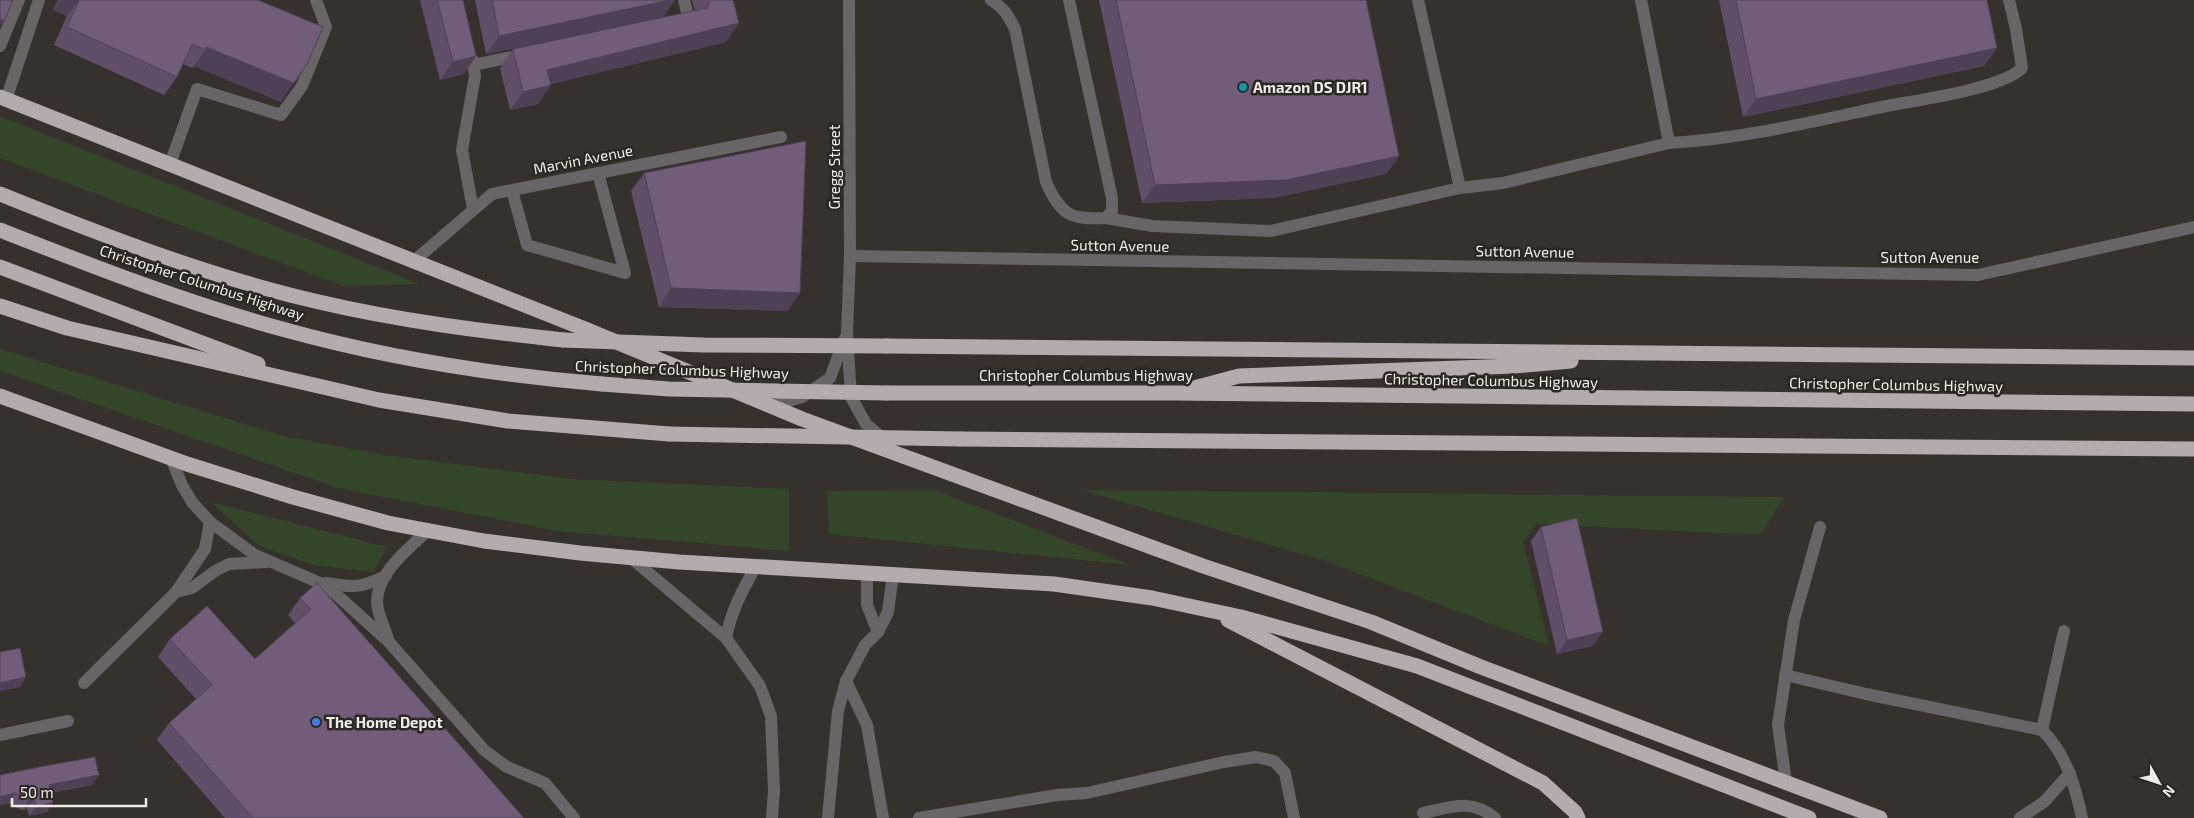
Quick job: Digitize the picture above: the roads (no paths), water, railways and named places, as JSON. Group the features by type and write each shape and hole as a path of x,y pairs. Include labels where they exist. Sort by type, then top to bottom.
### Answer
{"highway":[{"path":"3,98 585,329 772,406 1202,566 1371,622 1490,670 1880,818"},
{"name":"Christopher Columbus Highway","path":"0,194 193,266 318,302 446,327 563,340 704,345 2194,358"},
{"name":"Christopher Columbus Highway","path":"0,230 158,289 281,329 345,345 472,370 602,384 669,388 888,393 1173,393 2194,404"},
{"path":"0,267 320,387"},
{"path":"0,306 67,328 320,387 434,410 508,421 669,434 960,439 2194,449"},
{"path":"1173,393 1239,376 1514,366 1636,354"},
{"path":"0,396 171,458 293,497 388,523 484,541 631,558 1054,584 1152,598 1242,617 1417,666 1810,818"},
{"path":"1209,610 1543,783 1575,812 1578,818"}],"street":[{"path":"0,46 19,0"},
{"path":"3,98 39,0"},
{"path":"170,164 197,89 281,115 302,86 326,27 316,0"},
{"path":"670,24 689,20 684,0"},
{"name":"Gregg Street","path":"849,0 850,256 847,333 851,397 866,424 904,456"},
{"path":"990,0 1002,7 1007,13 1014,29 1046,182 1053,198 1062,209 1073,217 1106,218 1152,226 1271,231 1460,188 1503,182 1669,143 1714,140 1755,134 1957,92 2007,79 2022,68 2009,0"},
{"path":"1069,0 1112,198 1112,211 1106,218"},
{"path":"1418,0 1460,188"},
{"path":"1641,0 1669,143"},
{"path":"470,47 475,76 462,150 473,209"},
{"path":"473,65 539,52"},
{"name":"Marvin Avenue","path":"414,261 492,194 781,137"},
{"path":"512,190 527,245 625,273 598,173"},
{"name":"Sutton Avenue","path":"850,256 1978,275 2194,227"},
{"name":"Gregg Street","path":"772,406 802,396 830,378 847,333"},
{"path":"171,458 182,485 192,502 210,522 256,555 327,586 389,642 484,750 507,767 545,783 574,818"},
{"path":"84,683 176,592 205,549 210,522"},
{"path":"1786,782 1778,724 1794,620 1820,528"},
{"path":"389,642 376,603 380,588 392,566 428,530"},
{"path":"631,558 726,638 760,686 771,716 774,791 772,818"},
{"path":"176,592 192,588 215,571 229,564 272,562"},
{"path":"726,638 729,622 738,596 756,566"},
{"path":"867,572 867,605 878,632"},
{"path":"828,818 838,711 846,681 865,645 878,632 888,612 894,574"},
{"path":"318,582 351,588 365,586 386,576"},
{"path":"2042,730 2064,631"},
{"path":"1785,675 1866,694 2042,730 2055,743 2070,773 2082,818"},
{"path":"846,681 867,725 883,818"},
{"path":"0,735 68,721"},
{"path":"919,818 1057,795 1087,793 1224,762 1256,757 1274,761 1285,773 1294,818"},
{"path":"2020,818 2044,802 2070,773"},
{"path":"1423,813 1465,804 1487,811 1495,818"}],"place":[{"name":"Amazon DS DJR1","path":"1243,87"},
{"name":"The Home Depot","path":"316,722"}]}
